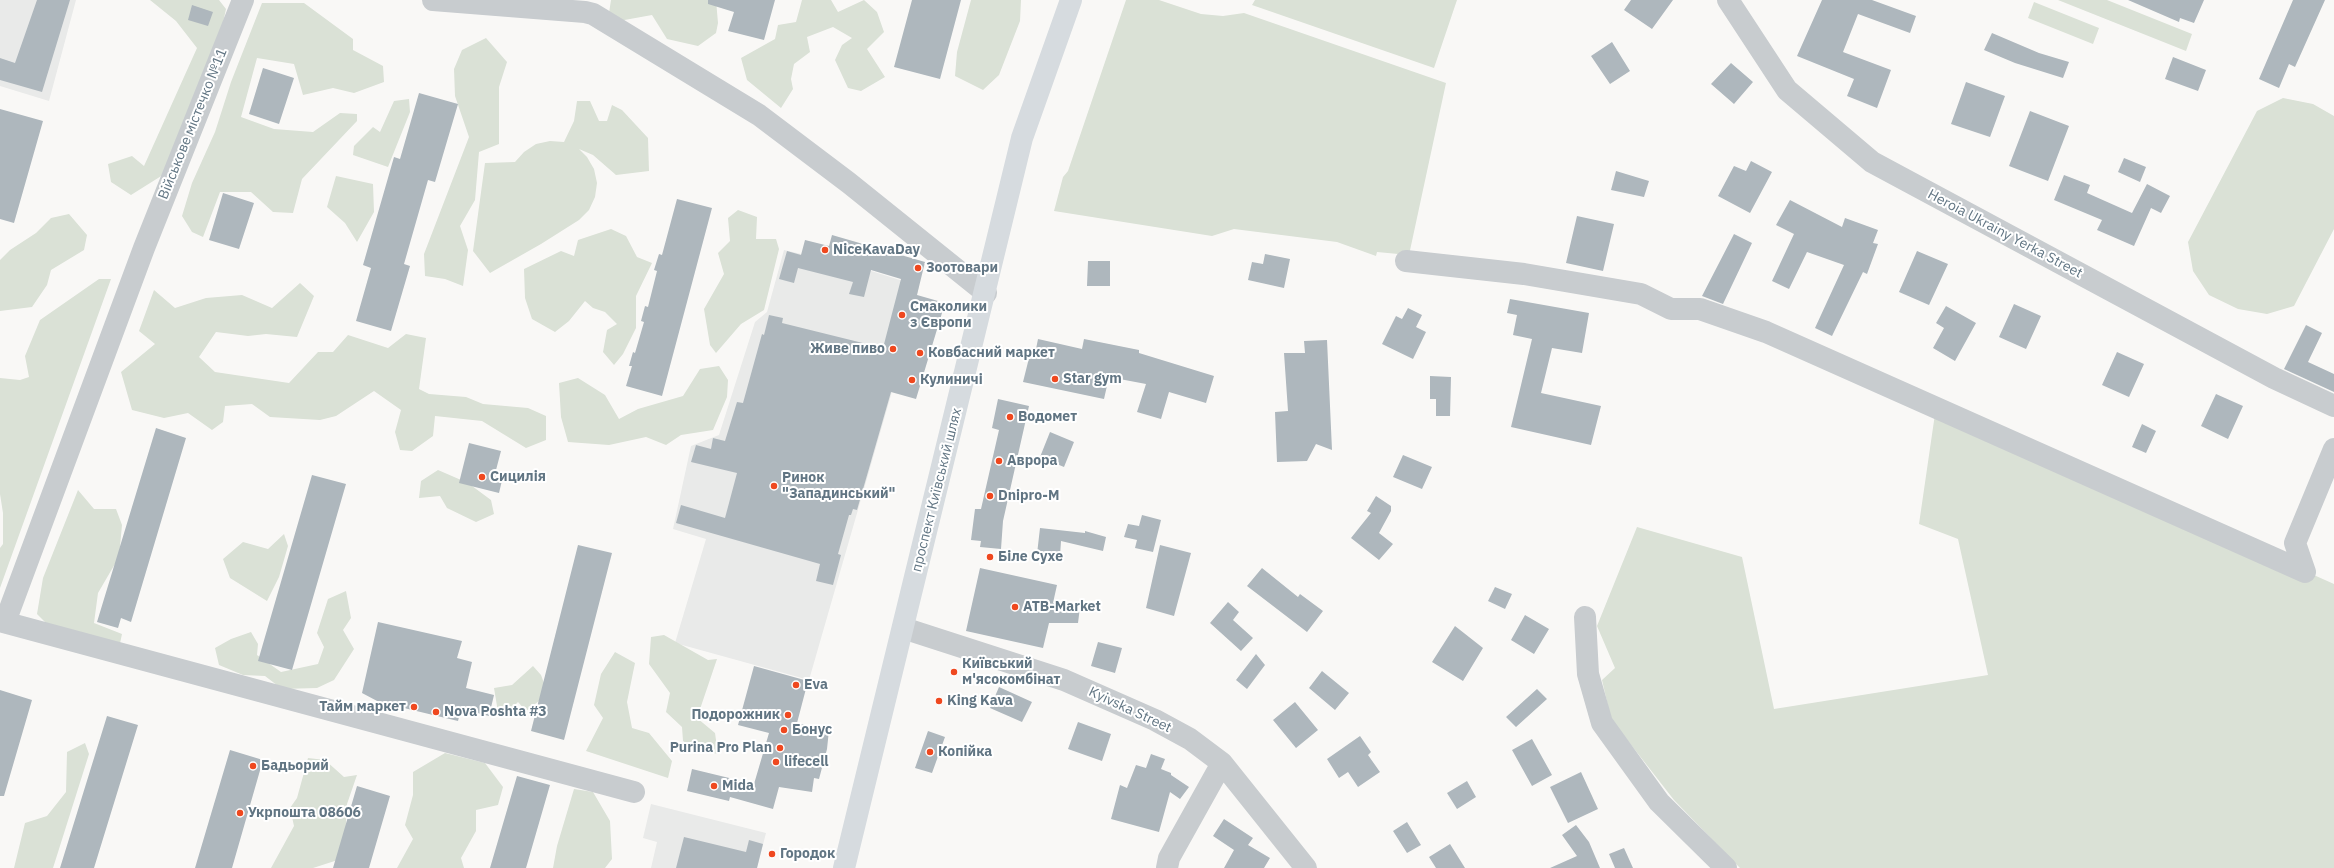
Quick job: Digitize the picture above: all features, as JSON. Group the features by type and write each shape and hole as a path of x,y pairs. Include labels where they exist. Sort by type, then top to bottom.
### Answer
{"main road":[{"name":"проспект Київський шлях","path":"844,868 986,293 1022,138 1071,0"}],"street":[{"name":"Військове містечко №11","path":"3,622 144,248 243,0"},
{"path":"433,0 585,12 593,14 760,115 849,183 986,293"},
{"name":"Heroia Ukrainy Yerka Street","path":"1728,0 1787,90 1872,162 2274,378 2334,406"},
{"path":"1406,261 1524,274 1642,294 1671,309 1700,309 1715,314 1774,335 2305,572 2295,544 2334,449"},
{"path":"1585,617 1588,674 1602,723 1659,802 1726,868"},
{"path":"3,622 634,792"},
{"name":"Kyivska Street","path":"903,628 1064,680 1155,720 1190,739 1222,763 1306,868"},
{"path":"1167,868 1169,858 1222,763"}],"shaded area":[{"path":"0,0 76,0 49,101 0,86"},
{"path":"150,0 219,0 226,9 217,50 166,173 131,195 111,182 108,164 132,156 144,166 197,48 176,21"},
{"path":"611,0 716,0 718,23 716,33 698,46 667,39 652,15 619,21 609,13"},
{"path":"802,0 831,0 838,12 864,0 877,12 884,32 867,49 885,77 861,91 848,88 835,60 842,45 852,38 833,27 807,37 810,52 794,64 791,79 793,89 781,108 747,80 741,58 775,39 778,25 796,22"},
{"path":"971,0 1021,0 1020,21 999,75 983,90 955,76 957,52"},
{"path":"1126,0 1159,0 1201,14 1223,16 1244,13 1446,83 1409,255 1377,252 1376,256 1337,242 1234,229 1212,236 1054,211 1063,177 1068,171"},
{"path":"1255,0 1457,0 1434,68 1252,5"},
{"path":"2058,0 2107,0 2192,34 2186,51"},
{"path":"2034,2 2099,28 2093,44 2028,18"},
{"path":"262,3 304,3 353,39 353,50 383,66 384,82 354,93 333,88 303,95 294,64 257,58 241,117 274,129 313,132 340,113 357,114 357,121 302,179 293,213 273,212 251,192 220,192 203,237 192,232 182,216 192,183 215,132 231,82"},
{"path":"486,38 507,62 499,87 499,144 479,152 475,200 460,226 468,250 463,286 445,279 425,276 424,254 469,137 455,96 454,69 462,50"},
{"path":"2283,98 2313,104 2334,116 2334,229 2294,306 2267,314 2238,309 2209,295 2193,271 2188,242 2257,111"},
{"path":"409,99 410,112 388,167 353,155 354,146 373,127 380,132 394,101"},
{"path":"577,101 590,101 599,121 607,121 612,105 622,110 648,138 649,171 616,175 593,155 579,149 587,157 594,169 597,183 595,197 589,210 579,220 490,273 473,251 485,163 515,162 524,152 536,144 550,141 564,142 574,121"},
{"path":"336,176 373,184 374,212 357,242 345,223 327,207"},
{"path":"738,210 757,217 756,239 776,239 779,249 764,310 741,324 716,353 710,345 704,309 724,274 718,253 730,241 728,218"},
{"path":"69,214 87,235 84,250 51,270 47,285 32,307 0,311 0,260 10,250 36,233 51,218"},
{"path":"611,229 626,236 637,257 652,263 636,296 636,328 623,354 614,365 603,352 607,330 617,324 605,312 593,308 585,301 569,321 555,332 532,319 525,298 524,269 561,251 574,256 578,240"},
{"name":"Ринок \"Западинський\"","path":"784,250 865,269 919,286 891,395 809,680 675,643 706,539 673,529 691,446 719,435 755,322 767,312"},
{"path":"99,279 111,279 0,588 0,548 3,544 3,513 0,494 0,378 20,380 29,377 25,356 40,320"},
{"path":"300,283 314,296 297,337 266,334 248,336 216,332 199,357 215,372 289,383 318,352 333,352 348,335 388,348 406,334 426,338 419,389 429,394 466,397 483,404 528,408 546,416 546,440 526,448 482,421 435,416 433,436 412,451 400,450 395,432 401,410 374,391 336,416 320,420 270,417 252,404 225,406 223,422 212,430 188,413 164,418 132,410 121,372 155,344 139,331 154,290 175,308 206,298 242,295 272,308"},
{"path":"719,366 728,380 727,397 713,430 681,435 666,445 646,437 609,445 568,442 561,417 559,383 578,378 605,395 619,419 638,409 683,396 700,369"},
{"path":"1936,407 2334,584 2334,868 1740,868 1674,800 1611,719 1602,680 1615,668 1597,626 1637,527 1742,557 1774,709 1988,675 1958,539 1919,524"},
{"path":"438,470 468,483 491,500 494,514 476,522 447,508 440,496 419,498 421,481"},
{"path":"78,490 94,509 116,509 122,525 119,557 98,593 94,623 122,634 119,648 48,625 37,614 43,578"},
{"path":"284,534 288,546 279,577 267,601 230,578 223,559 243,542 268,549"},
{"path":"346,591 351,618 343,630 354,649 334,680 317,688 282,689 265,676 243,675 219,665 215,648 231,639 251,632 258,644 257,655 281,672 318,664 324,647 317,633 328,599"},
{"path":"664,635 708,660 717,659 697,718 715,733 718,754 695,749 683,741 682,727 666,712 670,693 649,664 651,637"},
{"path":"615,652 635,663 627,702 632,728 649,733 672,761 668,778 586,751 603,718 594,705 601,674"},
{"path":"533,666 541,675 548,694 526,711 518,702 506,714 498,712 494,688 512,685"},
{"path":"85,743 89,754 53,868 14,868 25,823 47,816 66,792 67,752"},
{"path":"445,753 485,763 503,787 498,805 476,810 476,831 461,858 464,868 397,868 413,839 405,825 413,795 413,772"},
{"path":"308,758 325,760 344,777 357,775 347,804 344,858 313,868 271,868 294,826 290,808 297,798"},
{"path":"574,789 593,792 610,821 612,859 605,868 553,868 557,846"},
{"path":"651,804 766,833 757,868 651,868 657,842 643,838"}],"building":[{"path":"37,0 70,0 42,92 0,80 0,58 15,63"},
{"path":"708,0 775,0 764,40 728,31 734,12 708,4"},
{"path":"912,0 961,0 940,79 894,67"},
{"path":"1631,0 1673,0 1652,29 1624,10"},
{"path":"1822,0 1872,0 1916,16 1910,33 1858,14 1843,52 1891,70 1877,108 1847,96 1854,79 1797,56"},
{"path":"2128,0 2204,0 2194,23 2180,18 2179,22"},
{"path":"2293,0 2325,0 2295,67 2289,64 2279,88 2259,79"},
{"path":"192,5 213,12 208,26 188,20"},
{"path":"1992,33 2039,53 2069,62 2063,78 2015,63 1984,50"},
{"path":"1612,42 1630,71 1610,84 1591,56"},
{"path":"2173,57 2206,70 2198,91 2165,79"},
{"path":"1731,63 1753,82 1734,104 1711,84"},
{"path":"263,68 294,78 279,124 249,114"},
{"path":"1966,82 2005,96 1990,137 1951,124"},
{"path":"419,93 458,104 435,182 428,180 404,264 410,266 391,331 356,321 371,268 363,265 394,157 400,159"},
{"path":"0,109 43,121 14,223 0,219"},
{"path":"2030,111 2069,126 2048,181 2009,166"},
{"path":"2124,158 2146,167 2140,182 2118,172"},
{"path":"1751,161 1772,172 1750,213 1718,196 1734,166 1746,171"},
{"path":"1616,171 1649,181 1644,197 1611,190"},
{"path":"2064,175 2090,185 2087,193 2132,213 2147,184 2170,196 2161,213 2151,208 2134,246 2097,230 2102,220 2054,200"},
{"path":"223,193 254,203 239,249 209,240"},
{"path":"677,199 712,208 662,396 626,386 632,366 629,366 633,352 635,353 644,322 641,321 645,306 648,307 657,271 654,270 659,254 662,255"},
{"path":"1790,200 1842,227 1845,218 1878,230 1873,243 1878,244 1867,274 1863,272 1832,336 1815,328 1844,265 1807,252 1789,289 1772,281 1794,234 1776,225"},
{"path":"1577,216 1614,224 1603,271 1566,263"},
{"path":"1734,234 1752,243 1723,304 1702,296"},
{"path":"832,235 925,262 917,295 945,303 916,399 891,392 857,510 853,509 851,515 849,515 838,554 841,555 833,585 816,581 820,564 676,523 681,505 725,518 737,473 691,462 696,445 711,449 713,438 725,441 737,402 743,403 762,334 764,335 769,315 783,318 782,323 883,348 901,279 871,270 864,297 849,294 853,282 798,268 794,283 779,279 787,251 801,255 805,240 829,246"},
{"path":"1917,251 1948,264 1929,305 1899,292"},
{"path":"1265,254 1290,259 1284,288 1248,280 1252,262 1263,264"},
{"path":"1088,261 1110,261 1110,286 1087,286"},
{"path":"1510,299 1589,313 1582,353 1552,348 1541,393 1601,406 1591,445 1511,427 1532,339 1513,335 1517,315 1507,313"},
{"path":"2014,304 2041,316 2026,349 1999,337"},
{"path":"1946,306 1976,323 1955,361 1933,348 1944,328 1936,323"},
{"path":"1408,308 1422,315 1416,327 1426,332 1413,359 1382,344 1396,316 1402,319"},
{"path":"2306,325 2322,333 2308,362 2334,374 2334,392 2284,369"},
{"path":"1038,339 1082,349 1084,339 1139,350 1139,353 1214,376 1206,403 1169,392 1161,419 1137,412 1146,384 1109,377 1104,399 1023,382 1029,358 1034,359"},
{"path":"1327,340 1332,450 1316,444 1307,461 1277,462 1275,412 1288,411 1284,353 1305,353 1304,341"},
{"path":"2117,352 2144,364 2129,397 2102,385"},
{"path":"1430,376 1451,377 1450,416 1436,416 1436,399 1430,399"},
{"path":"2216,394 2243,406 2228,439 2201,426"},
{"path":"998,399 1029,406 1003,521 1001,549 980,547 981,541 971,540 975,509 981,509 999,430 992,428"},
{"path":"2142,424 2156,431 2146,453 2132,447"},
{"path":"156,428 186,438 131,622 121,618 118,628 97,622"},
{"path":"1050,432 1074,442 1064,467 1040,457"},
{"path":"469,443 501,451 496,470 504,472 499,493 459,483"},
{"path":"1403,455 1432,467 1422,489 1393,477"},
{"path":"312,475 346,484 292,670 258,661"},
{"path":"1376,496 1391,506 1391,511 1379,533 1393,544 1379,560 1351,538 1371,513 1367,511"},
{"path":"1142,515 1161,520 1153,552 1135,548 1137,540 1124,537 1128,524 1139,526"},
{"path":"1040,528 1085,533 1085,531 1106,537 1103,551 1061,541 1060,556 1037,554"},
{"path":"578,545 612,553 564,740 531,731"},
{"path":"1160,545 1191,553 1174,616 1146,608"},
{"name":"ATB-Market","path":"980,568 1057,585 1053,603 1080,607 1078,623 1049,623 1043,648 966,631"},
{"path":"1262,568 1298,597 1300,594 1323,611 1307,632 1247,586"},
{"path":"1495,587 1512,594 1505,609 1488,601"},
{"path":"1228,602 1239,612 1233,620 1253,638 1241,651 1210,623"},
{"path":"1525,615 1549,629 1534,654 1511,640"},
{"path":"378,622 462,641 457,658 472,662 466,688 494,695 489,716 461,709 458,721 379,702 362,693"},
{"path":"1455,626 1483,648 1463,681 1432,662"},
{"path":"1098,642 1122,648 1115,673 1091,666"},
{"path":"1256,654 1265,665 1247,689 1236,680"},
{"path":"754,666 808,681 797,723 829,730 827,749 819,779 814,778 812,792 779,787 773,809 730,797 729,801 687,791 692,769 754,784 769,733 738,725"},
{"path":"1322,671 1349,693 1335,710 1309,688"},
{"path":"999,687 1032,702 1022,722 990,708"},
{"path":"1537,689 1547,699 1516,727 1506,717"},
{"path":"0,690 32,700 4,796 0,796"},
{"path":"1295,702 1318,730 1296,748 1273,720"},
{"path":"107,716 138,725 94,868 60,868"},
{"path":"1078,722 1111,734 1102,761 1068,749"},
{"name":"Копійка","path":"928,731 945,737 932,773 915,768"},
{"path":"1360,736 1371,752 1368,755 1380,772 1358,787 1348,772 1339,778 1327,759"},
{"path":"1532,739 1552,775 1532,786 1512,750"},
{"path":"230,750 263,760 232,868 195,868"},
{"path":"1151,754 1165,759 1161,769 1171,773 1171,775 1189,787 1180,799 1170,792 1159,832 1111,819 1120,785 1127,788 1136,765 1146,768"},
{"path":"1581,772 1598,809 1568,823 1550,787"},
{"path":"517,776 550,785 526,868 490,868"},
{"path":"1467,781 1476,797 1457,809 1447,793"},
{"path":"357,786 390,796 369,868 333,868"},
{"path":"1224,819 1253,838 1248,845 1270,858 1264,868 1224,868 1234,850 1213,836"},
{"path":"1407,822 1421,845 1407,853 1393,831"},
{"path":"1576,825 1589,842 1600,868 1550,868 1577,856 1562,835"},
{"path":"684,837 746,852 749,840 763,844 757,868 676,868"},
{"path":"1450,844 1465,868 1436,868 1429,857"},
{"path":"1624,848 1633,868 1615,868 1609,854"}],"place":[{"name":"NiceKavaDay","path":"825,250"},
{"name":"Зоотовари","path":"918,268"},
{"name":"Смаколики з Європи","path":"902,315"},
{"name":"Живе пиво","path":"893,349"},
{"name":"Ковбасний маркет","path":"920,353"},
{"name":"Star gym","path":"1055,379"},
{"name":"Кулиничі","path":"912,380"},
{"name":"Водомет","path":"1010,417"},
{"name":"Аврора","path":"999,461"},
{"name":"Сицилія","path":"482,477"},
{"name":"Ринок \"Западинський\"","path":"774,486"},
{"name":"Dnipro-M","path":"990,496"},
{"name":"Біле Сухе","path":"990,557"},
{"name":"ATB-Market","path":"1015,607"},
{"name":"Київський м'ясокомбінат","path":"954,672"},
{"name":"Eva","path":"796,685"},
{"name":"King Kava","path":"939,701"},
{"name":"Тайм маркет","path":"414,707"},
{"name":"Nova Poshta #3","path":"436,712"},
{"name":"Подорожник","path":"788,715"},
{"name":"Бонус","path":"784,730"},
{"name":"Purina Pro Plan","path":"780,748"},
{"name":"Копійка","path":"930,752"},
{"name":"lifecell","path":"776,762"},
{"name":"Бадьорий","path":"253,766"},
{"name":"Mida","path":"714,786"},
{"name":"Укрпошта 08606","path":"240,813"},
{"name":"Городок","path":"772,854"}]}
